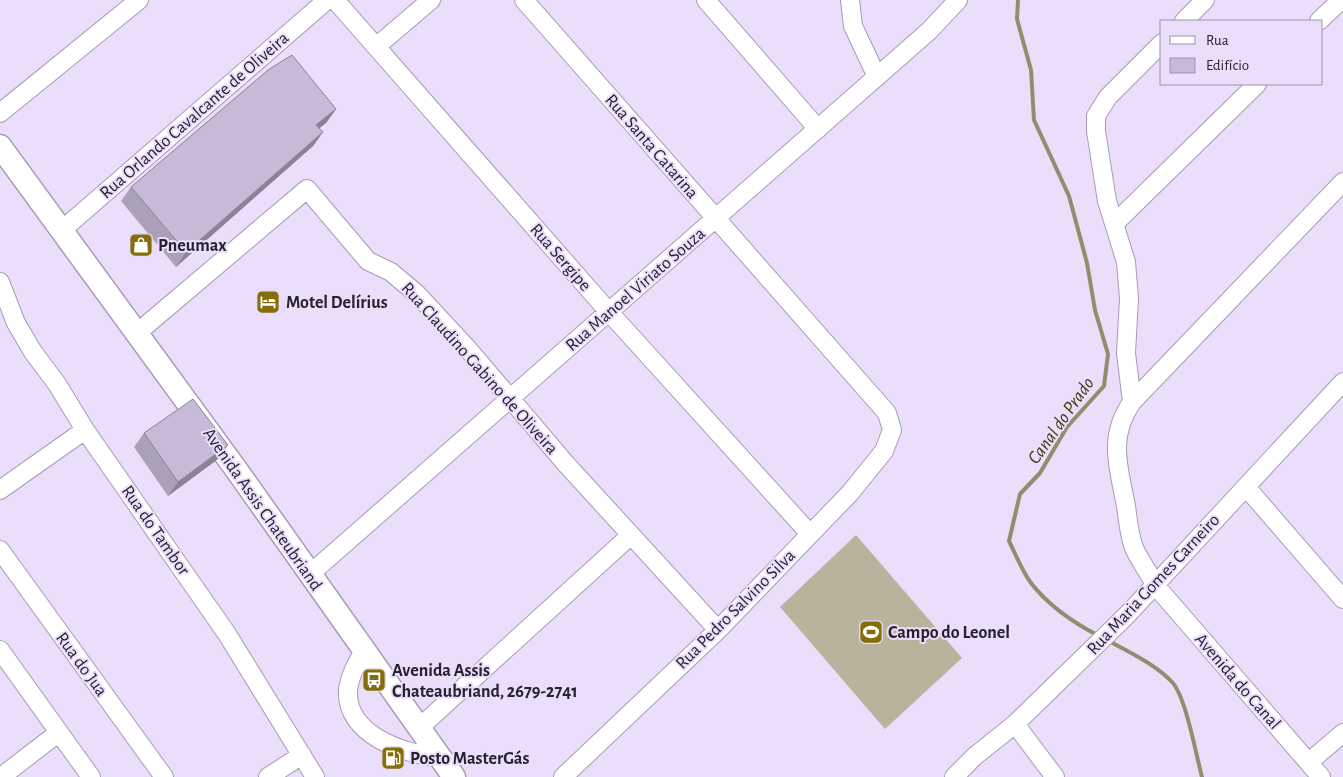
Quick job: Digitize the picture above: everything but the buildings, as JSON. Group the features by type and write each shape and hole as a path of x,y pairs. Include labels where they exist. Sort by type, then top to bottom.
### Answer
{"main road":[{"name":"Avenida Assis Chateubriand","path":"0,146 310,574 454,777"}],"street":[{"path":"0,113 139,0"},
{"name":"Rua Orlando Cavalcante de Oliveira","path":"61,231 328,0"},
{"name":"Rua Sergipe","path":"335,0 609,312 810,534"},
{"path":"377,46 431,0"},
{"name":"Rua Santa Catarina","path":"524,0 887,413 892,430"},
{"path":"706,0 818,129"},
{"path":"850,0 853,26 877,77"},
{"name":"Rua Manoel Viriato Souza","path":"310,574 929,31 958,0"},
{"path":"1185,20 1205,0"},
{"path":"1321,20 1340,0"},
{"path":"1132,402 1126,353 1128,276 1126,262 1107,201 1096,131 1096,116 1108,97 1160,45"},
{"path":"1115,223 1256,85"},
{"name":"Avenida do Canal","path":"1321,777 1155,586 1135,549 1128,530 1115,457 1118,430 1124,414 1132,402 1343,182"},
{"name":"Rua Claudino Gabino de Oliveira","path":"136,333 307,189 368,261 391,272 417,294 718,630"},
{"name":"Rua do Tambor","path":"0,282 16,323 33,352 57,384 85,430 227,634 314,777"},
{"name":"Rua Maria Gomes Carneiro","path":"954,777 975,756 1015,724 1114,628 1246,486 1340,390"},
{"path":"0,490 85,430"},
{"name":"Rua Pedro Salvino Silva","path":"563,777 718,630 850,493 884,452 892,430"},
{"path":"1246,486 1343,599"},
{"path":"419,728 631,535"},
{"name":"Rua do Jua","path":"0,550 164,777"},
{"path":"0,650 91,777"},
{"path":"364,651 354,669 348,690 350,705 355,715 366,729 392,748 409,754 440,757"},
{"path":"1015,724 1055,777"},
{"path":"1,777 58,733"},
{"path":"1309,762 1343,733"},
{"path":"268,777 302,755"}],"shaded area":[{"name":"Campo do Leonel","path":"856,535 962,658 885,729 780,607"}],"waterway":[{"name":"Canal do Prado","path":"1018,0 1017,19 1031,70 1034,120 1069,196 1087,263 1095,310 1108,354 1104,386 1067,427 1040,473 1020,494 1009,541 1031,583 1045,599 1062,613 1099,636"},
{"name":"Canal do Prado","path":"1107,640 1150,664 1172,682 1177,689 1190,727 1202,777"}],"place":[{"name":"Pneumax","path":"141,245"},
{"name":"Motel Delírius","path":"268,302"},
{"name":"Campo do Leonel","path":"871,632"},
{"name":"Avenida Assis Chateaubriand, 2679-2741","path":"374,680"},
{"name":"Posto MasterGás","path":"393,758"}]}
